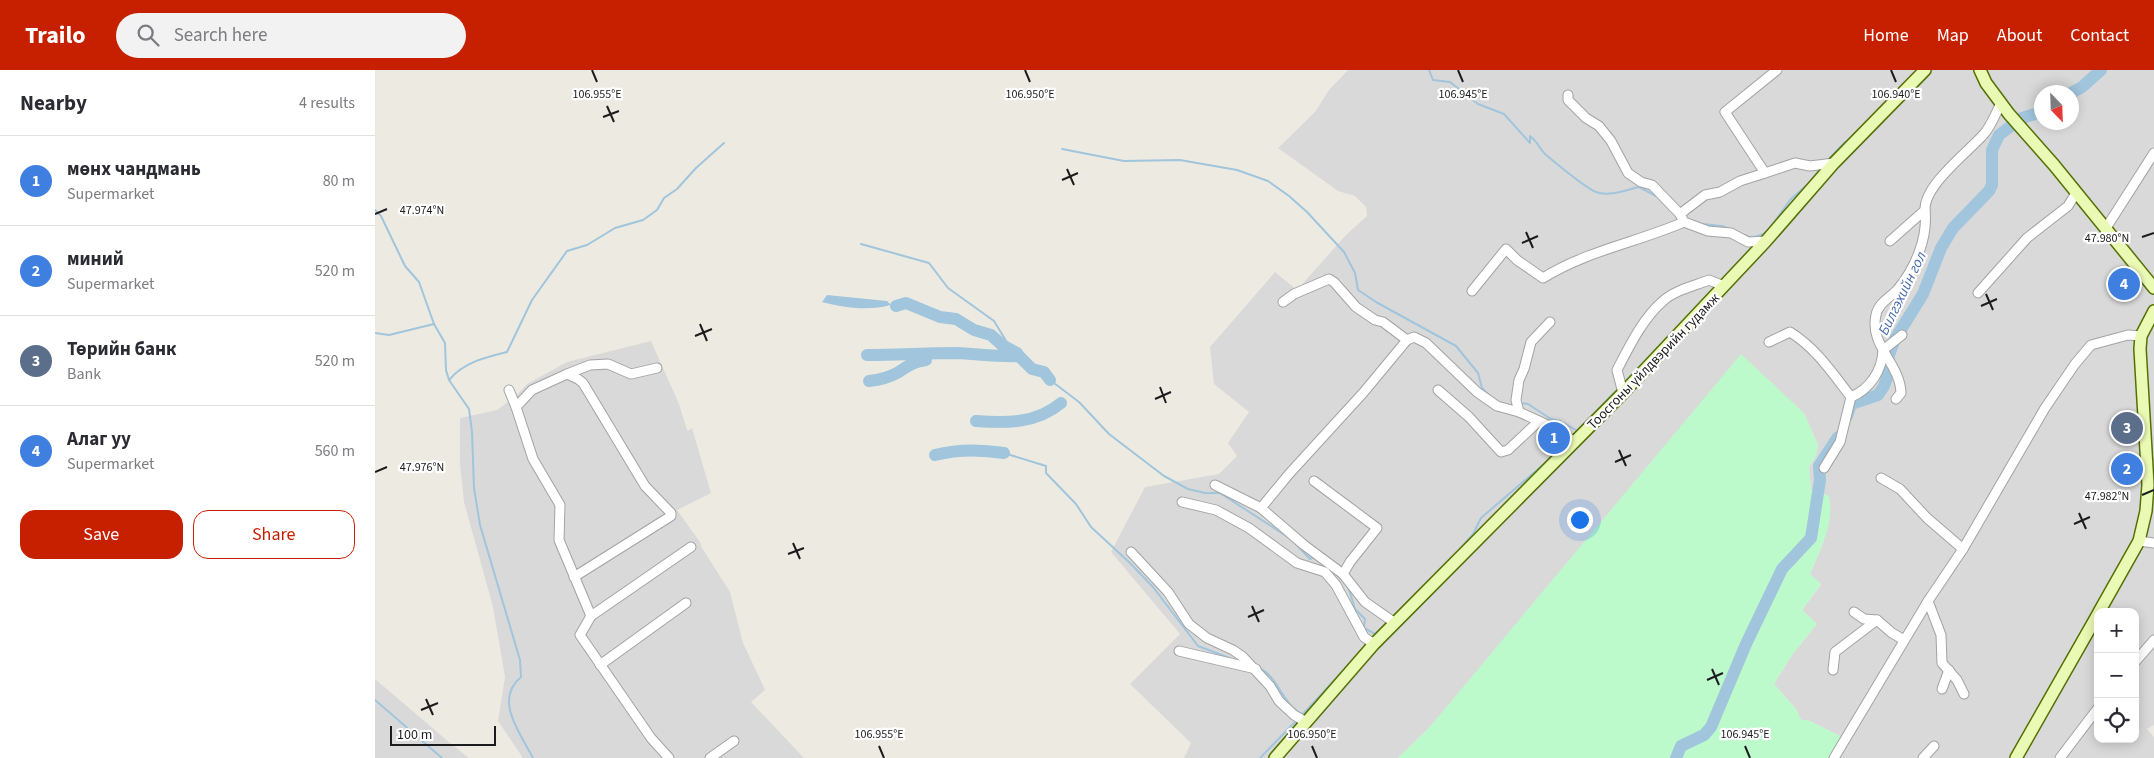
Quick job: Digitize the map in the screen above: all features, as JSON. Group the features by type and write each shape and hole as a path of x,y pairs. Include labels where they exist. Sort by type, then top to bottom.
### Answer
{"main road":[{"name":"Тоосгоны үйлдвэрийн гудамж","path":"1275,758 1374,644 1623,393 1766,241 1834,163 1925,70"},
{"path":"1980,70 2001,104 2077,193 2154,288"},
{"path":"2102,608 2139,542 2146,511 2148,485 2140,349 2141,336 2154,311"},
{"path":"2016,758 2094,622"}],"street":[{"path":"1765,173 1725,112 1777,70"},
{"path":"1568,95 1568,100 1585,118 1599,126 1611,142 1628,173 1641,182 1651,185 1682,218 1709,230 1731,233 1749,242 1766,241"},
{"path":"1896,399 1901,393 1901,382 1892,364 1878,344 1874,329 1876,312 1898,288 1921,249 1925,230 1925,203 1932,189 1986,132 2001,104"},
{"path":"2106,228 2154,153"},
{"path":"1472,292 1506,249 1525,266 1543,278 1555,270 1591,255 1659,233 1682,218 1705,195 1720,192 1740,181 1795,163 1810,166 1834,163"},
{"path":"1979,293 2027,238 2068,206 2077,193"},
{"path":"1890,241 1925,210"},
{"path":"1283,302 1294,294 1329,279 1334,282 1356,307 1375,320 1383,322 1407,340"},
{"path":"1623,393 1617,370 1632,340 1663,301 1675,293 1709,280 1724,286"},
{"path":"1519,412 1516,400 1519,380 1531,342 1550,322"},
{"path":"1769,342 1790,332 1802,339 1823,361 1851,397"},
{"path":"1851,397 1864,391 1870,384 1885,353 1902,335"},
{"path":"1834,758 1927,602 1963,549 2045,408 2091,345 2128,335 2141,336"},
{"path":"1261,508 1289,474 1363,393 1407,340 1414,337 1420,339 1454,368 1477,392 1497,406 1519,412 1539,421 1575,442"},
{"path":"516,407 532,390 590,365 608,364 631,374 657,368"},
{"path":"567,374 583,383 645,486 671,514 671,516 645,533 574,577"},
{"path":"509,390 533,459 560,505 559,540 574,577 587,602 591,616"},
{"path":"1438,390 1464,413 1501,452 1508,450 1539,421"},
{"path":"1824,468 1840,442 1851,397"},
{"path":"1881,478 1900,489 1927,518 1963,549"},
{"path":"1313,481 1377,528 1350,562 1343,574"},
{"path":"1215,486 1261,508 1304,545 1343,574 1365,602 1395,623"},
{"path":"1182,502 1216,510 1249,528 1297,563 1325,572 1336,584 1364,637 1374,644"},
{"path":"2139,542 2154,543"},
{"path":"669,758 651,738 580,634 591,616 691,547"},
{"path":"1131,552 1168,592 1189,624 1207,638 1233,650 1256,669 1279,701 1294,715 1306,722"},
{"path":"1927,602 1941,635 1942,663 1957,680 1964,694"},
{"path":"601,665 686,604"},
{"path":"1854,612 1864,619 1877,620 1892,633 1904,640"},
{"path":"1833,670 1835,652 1877,620"},
{"path":"2139,657 2154,640"},
{"path":"1179,651 1256,669"},
{"path":"1942,689 1949,670"},
{"path":"2060,758 2094,713"},
{"path":"710,758 734,741"},
{"path":"1923,758 1934,746"}],"shaded area":[{"path":"1348,70 2154,70 2154,725 2147,729 2154,737 2154,758 1836,758 1848,740 1808,720 1801,720 1796,709 1774,684 1792,655 1817,624 1802,610 1821,585 1810,574 1823,544 1829,496 1811,490 1809,467 1816,456 1818,445 1804,413 1429,728 1398,758 1184,758 1191,743 1130,684 1180,634 1111,552 1145,487 1219,474 1237,456 1228,443 1249,412 1214,384 1210,347 1275,272 1297,290 1346,235 1367,216 1366,207 1355,196 1338,191 1278,148 1315,112 1329,90"},
{"path":"651,341 679,404 687,430 692,428 711,493 677,510 700,542 730,592 743,643 765,690 751,702 804,758 523,758 498,721 505,677 493,607 464,502 460,464 460,418 497,410 515,397 527,384 567,362"},
{"path":"375,679 450,743 469,758 375,758"}],"green space":[{"path":"1741,354 1804,413 1818,445 1816,456 1809,467 1811,490 1829,496 1830,516 1822,546 1810,574 1821,584 1802,610 1817,624 1792,655 1774,684 1796,709 1801,720 1808,720 1848,740 1836,758 1398,758 1429,728"}],"water":[{"path":"827,295 887,301 891,305 865,308 839,306 822,302"}],"waterway":[{"path":"1429,70 1433,80 1450,82 1478,104 1504,114 1530,143 1530,136 1545,154 1570,175 1596,192 1606,194 1639,187 1656,196"},
{"name":"Билгэхийн гол","path":"2079,89 2101,70"},
{"name":"Билгэхийн гол","path":"1847,416 1851,404 1878,395 1884,386 1888,375 1889,355 1895,339 1923,294 1941,248 1953,228 1989,191 1992,185 1992,150 1999,135 2022,118 2034,114"},
{"path":"1828,160 1845,142"},
{"path":"450,379 469,364 507,352 532,300 567,251 587,245 615,228 643,220 657,210 664,198 677,189 696,168 724,143"},
{"path":"1062,149 1124,161 1180,160 1237,170 1268,181 1307,212 1344,252 1355,273 1358,290 1456,346 1478,373 1482,388 1492,398"},
{"path":"1770,228 1790,200 1809,183 1820,169"},
{"path":"375,210 381,216 405,266 419,282 434,324 445,343 446,370 449,380 469,409 472,432 474,488 480,525 520,660 521,677 513,686 509,696 509,706 517,728 533,758"},
{"path":"1702,224 1722,226 1752,238 1770,229"},
{"path":"861,244 929,263 948,288 994,321 1011,349"},
{"path":"1623,384 1702,301"},
{"path":"896,306 906,303 940,317 956,319 974,330 991,335 1019,356"},
{"path":"375,333 389,335 434,324"},
{"path":"867,355 957,353 1019,356 1032,369 1044,372 1050,380"},
{"path":"869,381 890,376 907,366 926,360"},
{"path":"1050,380 1079,402 1109,434 1164,476 1188,489 1205,493 1220,493 1288,537"},
{"path":"1572,436 1618,389"},
{"path":"976,421 1020,421 1041,415 1061,403"},
{"path":"1521,403 1528,404 1551,419 1560,421 1576,430"},
{"name":"Билгэхийн гол","path":"1676,758 1681,746 1704,735 1711,727 1746,644 1782,569 1811,538 1820,480 1819,466 1838,437"},
{"path":"1462,547 1473,534 1481,518 1545,463 1567,440"},
{"path":"935,455 969,450 1004,453"},
{"path":"1004,453 1046,466 1046,473 1076,504 1091,527 1153,587 1198,646 1235,660"},
{"path":"1294,542 1310,559 1314,557"},
{"path":"1348,586 1355,609 1365,619 1364,628 1377,635"},
{"path":"1259,668 1271,677 1290,704 1302,714"},
{"path":"1302,715 1343,671"},
{"path":"375,700 442,758"},
{"path":"1260,758 1297,720"}],"place":[{"name":"Алаг уу","path":"2124,284"},
{"name":"Төрийн банк","path":"2127,428"},
{"name":"мөнх чандмань","path":"1554,438"},
{"name":"миний","path":"2127,469"}]}
